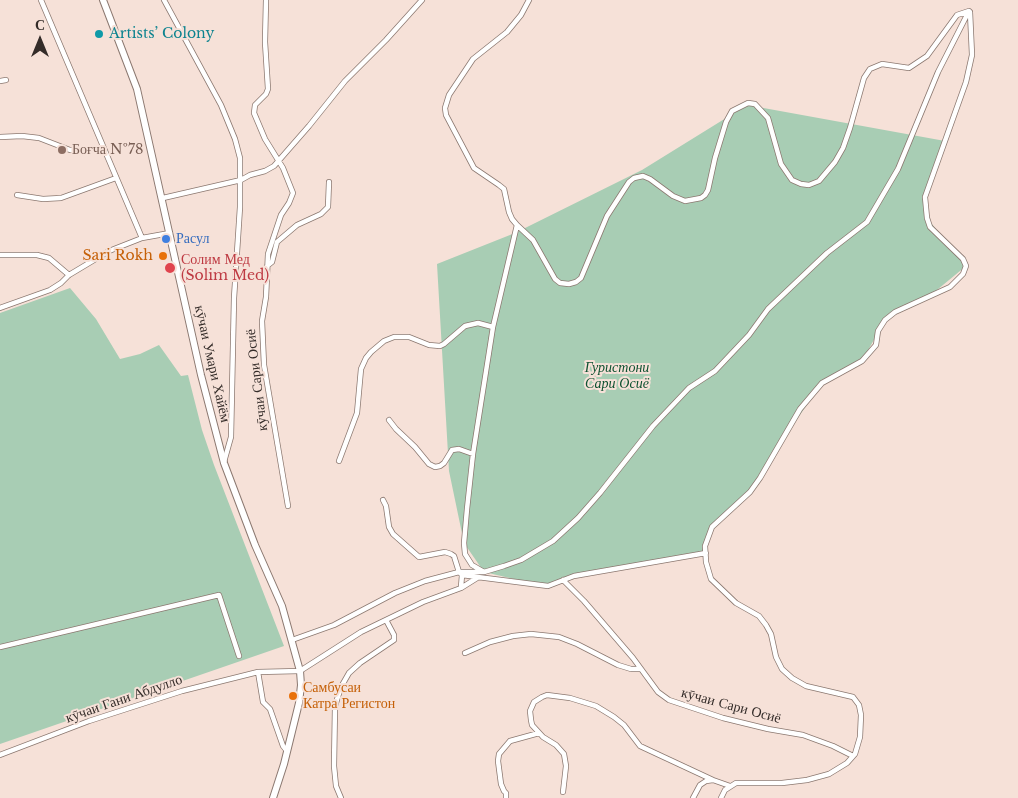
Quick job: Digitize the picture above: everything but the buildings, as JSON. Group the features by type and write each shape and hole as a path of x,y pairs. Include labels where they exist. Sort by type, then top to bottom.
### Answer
{"main road":[{"name":"кӯчаи Умари Хайём","path":"103,0 137,89 163,198 203,384 224,463 255,545 282,606 300,671 299,703 288,751 272,798"}],"street":[{"path":"41,0 142,238"},
{"path":"164,0 225,114 236,139 240,158 241,180 233,304 231,437 224,463"},
{"name":"кӯчаи Сари Осиё","path":"265,0 268,89 255,106 254,113 265,139 280,161 293,193 275,229 268,254 266,297 262,320 264,366 288,506"},
{"path":"163,198 241,180 250,175 265,171 280,161 345,81 422,0"},
{"path":"529,0 521,15 507,32 473,59 449,95 445,108 446,115 474,168 504,189 512,219 533,240 554,279 569,284 581,278 607,216 629,182 634,178 643,176 650,179 673,196 685,201 701,198 705,195 708,190 726,122 732,111 748,104 755,104 768,118 782,164 792,180 800,184 810,185 819,182 835,162 843,148 864,78 870,69 882,64 909,68 927,56 958,15 970,11"},
{"path":"721,798 725,790 736,783 782,783 807,780 830,774 847,763 855,754 860,737 861,715 859,704 853,697 806,686 792,678 782,669 776,657 771,634 759,616 736,603 711,579 706,562 705,546 712,527 750,492 800,409 822,383 862,361 876,345 878,332 884,320 895,312 950,287 963,274 966,266 963,259 930,227 927,218 925,196 966,82 972,55 970,11"},
{"path":"292,640 334,625 395,593 425,581 460,574 484,572 521,560 553,541 578,518 653,426 689,388 714,371 743,342 775,303 827,253 867,222 898,169 938,72 970,11"},
{"path":"0,82 6,80"},
{"path":"0,137 22,136 39,138 70,150 81,151"},
{"path":"17,195 44,199 61,198 116,178"},
{"path":"267,266 272,262 277,242 297,225 321,214 328,207 329,182"},
{"path":"484,572 472,564 465,554 464,543 473,454 493,327 517,225"},
{"path":"0,308 50,290 69,275 109,251 142,238 170,233"},
{"path":"0,255 37,255 49,258 69,275"},
{"path":"339,461 357,413 361,369 366,358 384,341 394,337 409,337 434,346 444,344 465,326 478,323 493,327"},
{"path":"389,420 435,467 444,463 452,450 455,449 473,454"},
{"path":"383,500 386,506 389,527 393,534 420,557 445,552 454,556 463,581 460,588"},
{"path":"460,574 477,578 548,586 574,576 706,553"},
{"path":"300,671 337,646 386,620 423,602 460,588 477,578"},
{"name":"кӯчаи Сари Осиё","path":"563,580 584,601 658,692 668,700 768,730 803,735 853,756"},
{"path":"0,647 220,595 239,656"},
{"path":"341,798 336,786 334,766 335,706 341,687 349,673 360,663 394,640 394,635 386,620"},
{"path":"465,653 490,642 531,634 559,637 578,644 618,665 641,670"},
{"name":"кӯчаи Гани Абдулло","path":"0,755 130,707 190,689 258,672 300,671"},
{"path":"258,672 263,702 270,710 283,746 288,751"},
{"path":"563,792 566,766 564,754 532,725 531,720 530,711 534,702 547,695 570,698 596,706 624,725 640,746 730,786"},
{"path":"506,798 506,793 501,784 499,754 510,741 540,733"},
{"path":"693,798 700,785 706,781 713,780"}],"green space":[{"name":"Гуристони Сари Осиё","path":"747,105 945,141 925,196 927,218 966,266 926,299 885,320 862,361 822,383 750,492 712,527 706,553 574,576 544,586 484,572 464,543 449,471 437,264 515,233 642,170"},
{"path":"70,288 96,319 120,359 140,354 159,345 181,376 188,375 202,430 214,465 284,646 0,744 0,313"}],"place":[{"name":"Artists’ Colony","path":"99,34"},
{"name":"Боғча №78","path":"62,150"},
{"name":"Расул","path":"166,239"},
{"name":"Sari Rokh","path":"163,256"},
{"name":"Солим Мед (Solim Med)","path":"170,268"},
{"name":"Самбусаи Катра Регистон","path":"293,696"}]}
